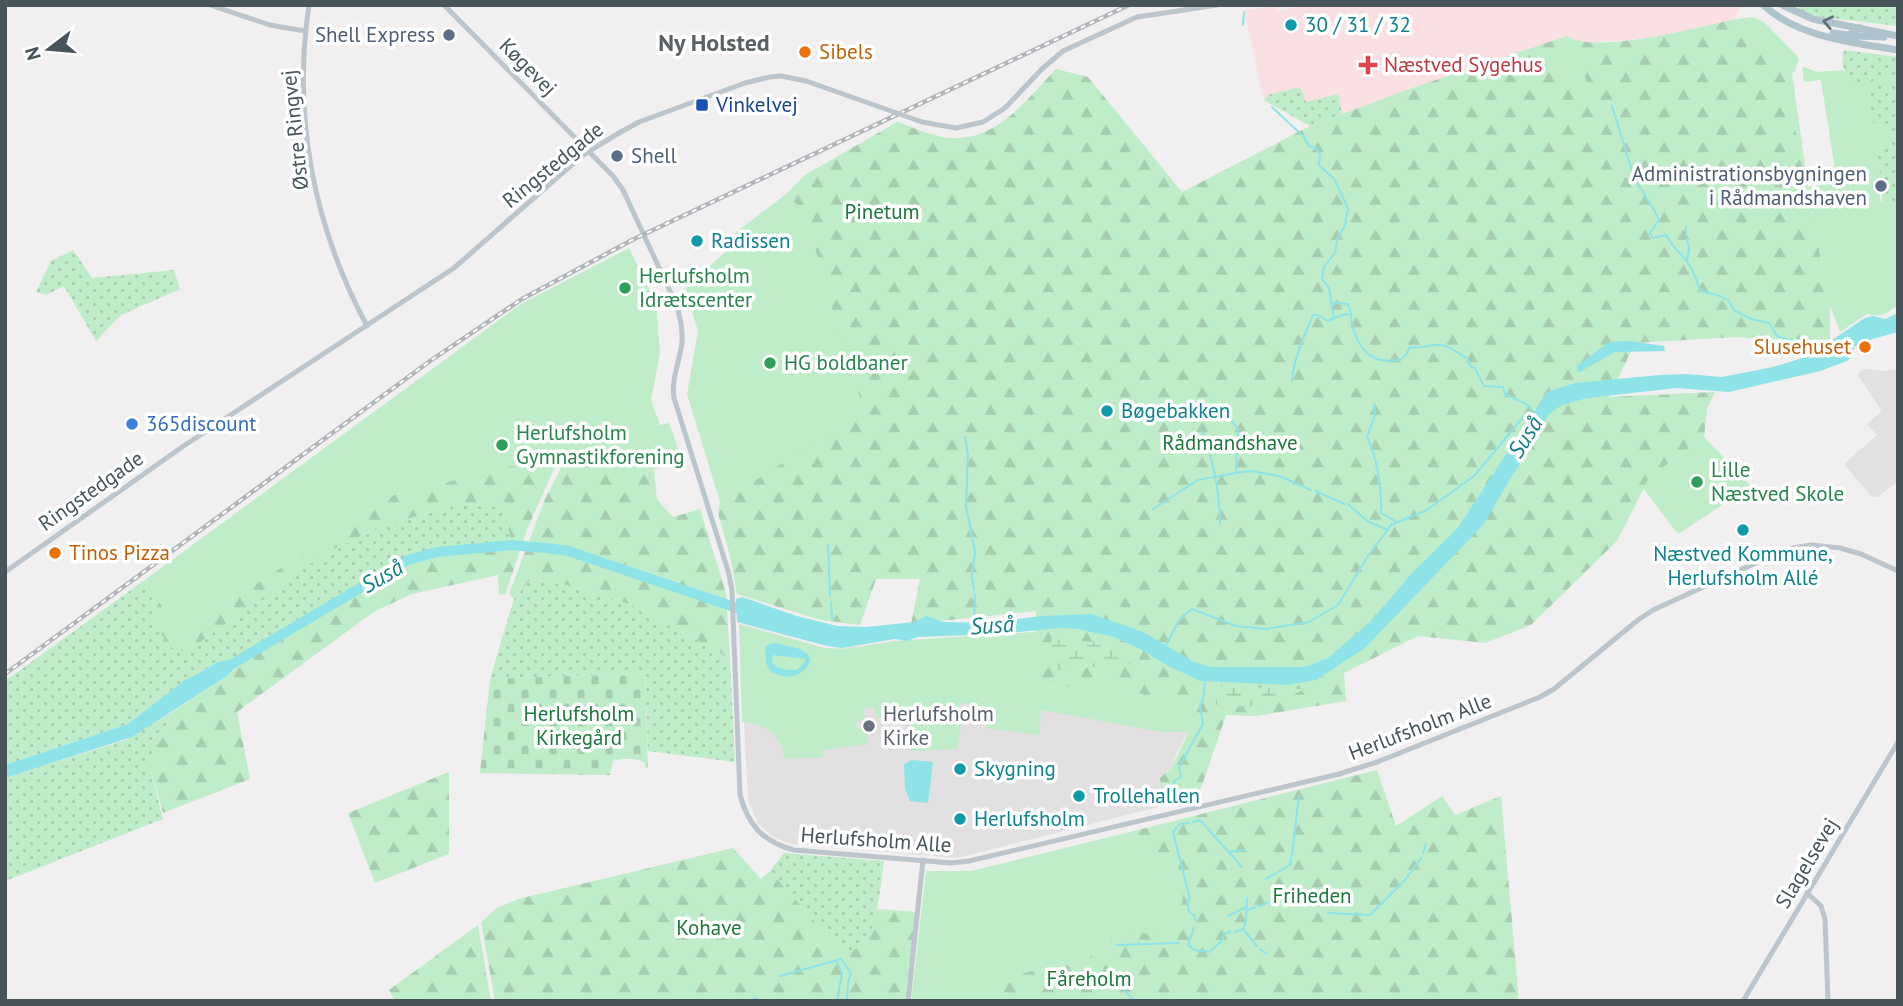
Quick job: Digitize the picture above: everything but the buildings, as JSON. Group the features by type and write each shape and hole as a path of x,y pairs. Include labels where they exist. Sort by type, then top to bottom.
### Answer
{"main road":[{"path":"1763,5 1784,21 1801,29 1898,50"},
{"path":"1782,5 1814,19 1898,37"},
{"path":"1801,29 1844,35 1860,28"},
{"path":"1848,41 1858,36 1898,37"}],"street":[{"path":"210,5 270,24 305,31"},
{"name":"Østre Ringvej","path":"309,5 305,31 304,107 315,192 340,272 367,326"},
{"name":"Køgevej","path":"444,5 589,150"},
{"name":"Ringstedgade","path":"5,572 185,445 454,268 589,150 639,122 744,83 781,76 806,81 922,122 956,128 982,122 1005,108 1063,51 1144,15 1217,5"},
{"name":"Herlufsholm Alle","path":"589,150 623,190 678,309 682,344 674,380 674,398 710,510 732,591 740,795 747,818 754,828 772,843 794,850 951,863 969,861 1339,774 1377,762 1540,697 1554,689 1653,610 1770,556 1811,545 1840,548 1861,554 1898,571"},
{"name":"Slagelsevej","path":"1743,1001 1898,743"},
{"path":"908,1001 923,860"},
{"path":"1807,893 1821,906 1825,919 1828,1001"}],"shaded area":[{"name":"Næstved Sygehus","path":"1303,5 1741,6 1735,19 1659,37 1588,43 1576,42 1567,37 1412,88 1310,126 1264,100 1244,10 1276,6 1279,11"},
{"name":"Lille Næstved Skole","path":"1865,369 1898,369 1898,481 1878,497 1872,497 1844,464 1877,435 1867,424 1882,411 1857,374"},
{"path":"739,624 837,649 896,641 1035,632 1039,688 1194,721 1172,767 1166,771 1170,804 957,858 782,841 758,823 748,800"}],"green space":[{"path":"1800,5 1898,5 1898,26 1821,17 1798,11"},
{"path":"1753,17 1764,22 1799,58 1792,73 1808,187 1837,183 1821,80 1804,82 1802,66 1816,72 1843,70 1848,78 1859,84 1892,75 1893,83 1867,88 1873,123 1886,123 1890,145 1876,148 1881,203 1898,201 1898,308 1894,307 1882,315 1867,314 1840,332 1830,306 1785,74 1753,30 1736,19"},
{"name":"Rådmandshave","path":"1735,19 1753,30 1785,74 1830,306 1830,343 1737,337 1635,343 1609,397 1715,392 1707,409 1704,437 1649,478 1617,541 1531,625 1485,643 1418,636 1344,673 1346,701 1257,716 1226,715 1197,800 1170,804 1160,778 1172,767 1194,720 1111,685 1039,688 1036,611 911,624 920,579 876,579 860,625 820,620 737,594 718,513 720,502 835,320 824,276 801,208 785,195 805,175 897,122 950,138 983,133 1010,116 1056,69 1088,77 1182,192 1310,126 1412,88 1567,36 1581,41 1623,41"},
{"path":"1573,43 1587,83 1558,93 1545,53"},
{"path":"1844,50 1898,57 1898,204 1883,206 1880,182 1868,184 1849,85 1842,63"},
{"path":"1300,87 1306,102 1338,94 1342,114 1310,126 1264,100 1268,95"},
{"name":"HG boldbaner","path":"785,195 801,208 863,407 860,415 720,502 687,394 698,331 685,289 737,241 735,233"},
{"name":"Herlufsholm Gymnastikforening","path":"629,248 656,303 660,353 651,400 660,425 669,423 682,460 621,481 583,463 510,466 394,495 178,634 146,579 521,304"},
{"path":"73,250 92,278 174,270 180,289 121,315 96,341 64,286 46,295 36,292 51,261"},
{"name":"Lille Næstved Skole","path":"1704,437 1751,486 1678,534 1643,488 1649,478"},
{"path":"583,463 621,481 654,470 657,500 673,517 700,509 726,593 730,658 632,605 566,585 531,579 514,599 509,594 545,499 562,466"},
{"path":"510,466 555,467 528,527 505,595 499,594 498,575 412,594 375,611 237,712 250,779 163,813 149,764 172,712 227,676 244,657 408,560 437,552 512,545 504,507 459,504 379,527 324,554 186,652 169,647 155,623 152,589 178,634 394,495"},
{"path":"459,504 504,507 512,545 437,552 408,560 244,657 218,662 182,682 128,724 5,765 5,681 146,579 152,589 155,623 169,647 324,554 379,527"},
{"path":"531,579 566,585 632,605 730,658 735,762 648,751 645,673 490,679 514,599"},
{"path":"739,624 825,648 849,649 896,641 1035,632 1039,688 1111,685 1170,702 1194,721 1188,732 1162,732 1041,710 1039,735 986,728 989,708 960,703 957,718 962,719 957,749 910,751 910,707 883,710 884,717 876,718 874,707 863,709 864,719 856,721 857,728 866,727 868,744 823,750 823,757 785,759 780,743 771,732 758,725 742,722"},
{"path":"1051,639 1111,643 1140,658 1132,664 1058,670 1052,656"},
{"name":"Herlufsholm Kirkegård","path":"645,673 646,769 644,762 624,759 613,761 610,775 480,773 490,679"},
{"path":"1214,686 1305,689 1271,703 1230,706 1216,705"},
{"path":"172,712 149,764 163,819 5,881 5,778 126,740"},
{"name":"Friheden","path":"1377,770 1396,826 1442,796 1455,815 1501,796 1519,1001 973,1001 988,981 1088,958 1120,931 1177,863 1118,835"},
{"path":"449,772 449,854 375,883 348,813"},
{"path":"1118,835 1177,862 1183,898 1173,936 1120,931 1088,958 988,981 973,1001 911,1001 926,871 971,871"},
{"name":"Kohave","path":"733,848 761,879 770,871 841,951 858,948 863,944 870,933 877,909 916,912 905,1001 495,1001 481,922 497,908 518,899"},
{"path":"784,853 884,861 876,916 870,937 864,946 841,951 770,871"},
{"path":"478,925 491,1001 395,1001 389,990"}],"water":[{"path":"1898,313 1898,332 1865,341 1854,347 1854,355 1847,361 1820,371 1729,392 1677,388 1587,398 1562,405 1549,414 1483,525 1365,648 1316,680 1287,685 1201,681 1114,637 1078,629 918,637 907,641 895,639 842,648 737,622 736,599 742,597 797,616 837,626 866,627 914,622 927,616 943,622 988,623 1041,616 1092,614 1143,632 1194,662 1210,667 1305,667 1328,658 1370,622 1413,572 1457,529 1547,392 1575,383 1660,375 1722,377 1773,367 1809,356 1822,347 1823,341 1832,340 1865,318 1873,316 1885,319"},
{"path":"1630,341 1664,346 1665,351 1615,352 1580,372 1577,371 1577,366 1609,342"},
{"path":"776,643 800,649 808,654 810,660 799,674 782,676 770,671 766,663 765,647","holes":["773,655 805,659 797,670 786,670 772,662"]},
{"path":"244,657 227,676 132,737 5,778 5,765 128,724 182,682 218,662"},
{"path":"912,760 933,762 928,803 910,801 905,789 904,764"}],"waterway":[{"path":"1243,25 1244,12"},
{"path":"1612,106 1633,174"},
{"path":"1272,107 1304,137 1308,145 1317,149 1320,154 1319,165 1334,179 1348,208 1335,253 1324,267 1322,279 1329,288 1334,318 1351,315 1355,334 1362,347 1379,360 1400,360 1410,347 1444,345 1451,348 1467,358 1484,386 1503,387 1505,394 1526,404 1535,413"},
{"path":"1634,177 1659,220 1650,233 1653,238 1666,235 1690,266 1701,291 1729,301 1734,310 1751,319 1769,323 1777,336 1821,349"},
{"path":"1686,227 1686,235"},
{"path":"1687,239 1687,261"},
{"path":"1332,303 1348,304 1351,314"},
{"path":"1292,381 1297,355 1313,315 1328,321 1334,318"},
{"path":"1374,404 1375,415 1367,437 1378,474 1381,513 1397,522"},
{"path":"1165,647 1180,619 1192,609 1236,626 1266,629 1309,622 1338,605 1391,525 1427,510 1474,476 1525,415 1533,415"},
{"path":"1228,416 1238,429 1236,471"},
{"path":"1203,432 1216,477 1220,524"},
{"path":"965,437 968,454 966,506 975,552 972,576 974,590"},
{"path":"1153,509 1198,480 1251,471 1279,476 1311,490"},
{"path":"1315,491 1345,504"},
{"path":"1348,504 1367,521 1388,530"},
{"name":"Suså","path":"234,663 397,566 437,552 512,545 568,551 740,609"},
{"path":"828,545 830,596"},
{"path":"974,624 975,594"},
{"path":"831,602 832,619"},
{"path":"1179,804 1174,781 1181,777 1179,767 1203,724 1200,706 1205,681"},
{"path":"1292,855 1299,796"},
{"path":"1193,822 1200,820 1242,867"},
{"path":"1189,823 1180,824 1173,832 1190,899 1187,901 1189,912 1195,916 1195,920"},
{"path":"1423,853 1426,844"},
{"path":"1228,852 1245,850"},
{"path":"1266,879 1290,865 1291,858"},
{"path":"1328,913 1370,915 1405,880 1421,858"},
{"path":"1235,932 1243,929 1246,922 1247,898"},
{"path":"1260,906 1268,902"},
{"path":"1228,916 1246,907"},
{"path":"1248,910 1256,907"},
{"path":"1194,927 1188,945 1195,950 1209,952 1222,941 1224,934 1230,932"},
{"path":"1243,929 1257,946"},
{"path":"1117,945 1179,943"},
{"path":"1260,949 1267,954"},
{"path":"780,976 841,959 851,973"},
{"path":"836,961 842,973 837,1001"},
{"path":"847,1001 851,974"},
{"path":"1113,978 1134,1001"},
{"path":"754,997 759,1001"}],"railway":[{"path":"5,674 430,361 522,299 634,239 1129,5"}],"place":[{"name":"30 / 31 / 32","path":"1291,25"},
{"name":"Shell Express","path":"449,35"},
{"name":"Sibels","path":"805,52"},
{"name":"Næstved Sygehus","path":"1368,65"},
{"name":"Vinkelvej","path":"702,105"},
{"name":"Shell","path":"617,156"},
{"name":"Administrationsbygningen i Rådmandshaven","path":"1881,186"},
{"name":"Radissen","path":"697,241"},
{"name":"Herlufsholm Idrætscenter","path":"625,288"},
{"name":"Slusehuset","path":"1865,347"},
{"name":"HG boldbaner","path":"770,363"},
{"name":"Bøgebakken","path":"1107,411"},
{"name":"365discount","path":"132,424"},
{"name":"Herlufsholm Gymnastikforening","path":"502,445"},
{"name":"Lille Næstved Skole","path":"1697,482"},
{"name":"Næstved Kommune, Herlufsholm Allé","path":"1743,530"},
{"name":"Tinos Pizza","path":"55,553"},
{"name":"Herlufsholm Kirke","path":"869,726"},
{"name":"Skygning","path":"960,769"},
{"name":"Trollehallen","path":"1079,796"},
{"name":"Herlufsholm","path":"960,819"}],"district":[{"name":"Ny Holsted","path":"714,43"}],"park label":[{"name":"Pinetum","path":"882,212"},
{"name":"Fåreholm","path":"1089,979"}]}
